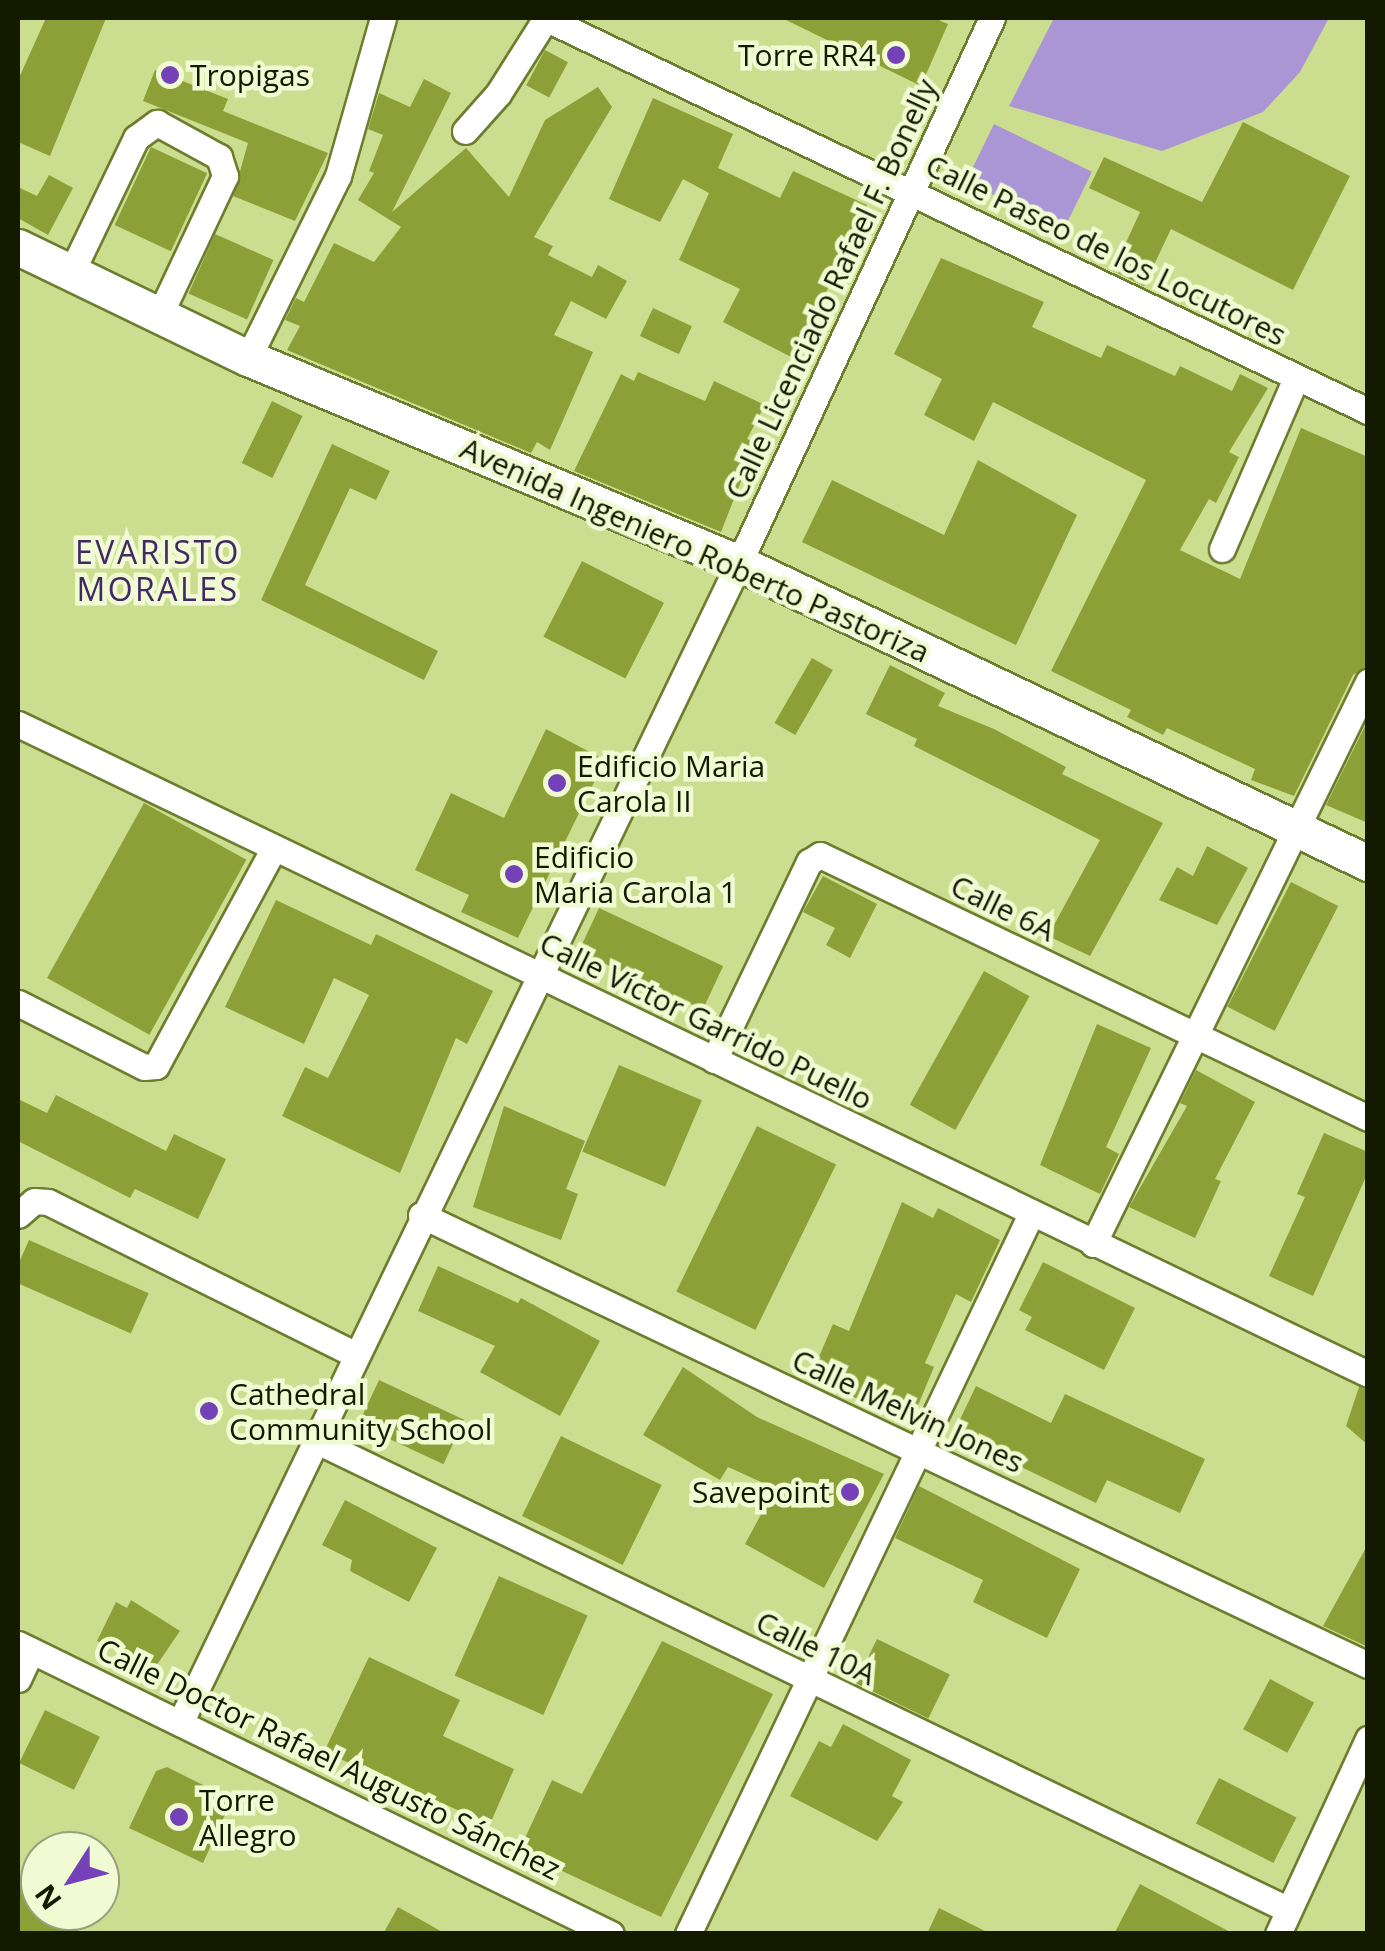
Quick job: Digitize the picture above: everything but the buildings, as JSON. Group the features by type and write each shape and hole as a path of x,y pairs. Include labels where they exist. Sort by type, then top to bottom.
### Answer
{"street":[{"path":"248,358 338,176 383,18"},
{"path":"465,131 498,94 546,18"},
{"name":"Calle Paseo de los Locutores","path":"546,18 1368,411"},
{"name":"Calle Licenciado Rafael F. Bonelly","path":"180,1723 421,1215 739,564 992,18"},
{"path":"72,274 136,138 157,123 219,156 225,176 159,316"},
{"name":"Avenida Ingeniero Roberto Pastoriza","path":"18,247 248,358 739,564 1368,863"},
{"path":"1222,550 1296,378"},
{"path":"1093,1244 1191,1036 1368,682"},
{"name":"Calle Víctor Garrido Puello","path":"18,724 1368,1374"},
{"path":"18,1002 144,1067 156,1066 273,850"},
{"name":"Calle 6A","path":"714,1060 809,862 820,856 1368,1118"},
{"path":"18,1215 34,1201 48,1202 356,1356"},
{"path":"688,1934 1031,1214"},
{"name":"Calle Melvin Jones","path":"421,1215 1368,1665"},
{"name":"Calle 10A","path":"314,1440 808,1682 1284,1922"},
{"path":"18,1679 24,1647"},
{"name":"Calle Doctor Rafael Augusto Sánchez","path":"24,1647 612,1934"},
{"path":"1284,1922 1368,1739"}],"shaded area":[{"path":"1054,18 1329,18 1300,72 1263,112 1162,151 1009,106"},
{"path":"994,124 1092,172 1064,229 966,182"}],"place":[{"name":"Torre RR4","path":"896,55"},
{"name":"Tropigas","path":"170,75"},
{"name":"Edificio Maria Carola II","path":"557,783"},
{"name":"Edificio Maria Carola 1","path":"514,874"},
{"name":"Cathedral Community School","path":"209,1411"},
{"name":"Savepoint","path":"850,1492"},
{"name":"Torre Allegro","path":"179,1817"}],"district":[{"name":"EVARISTO MORALES","path":"158,572"}]}
